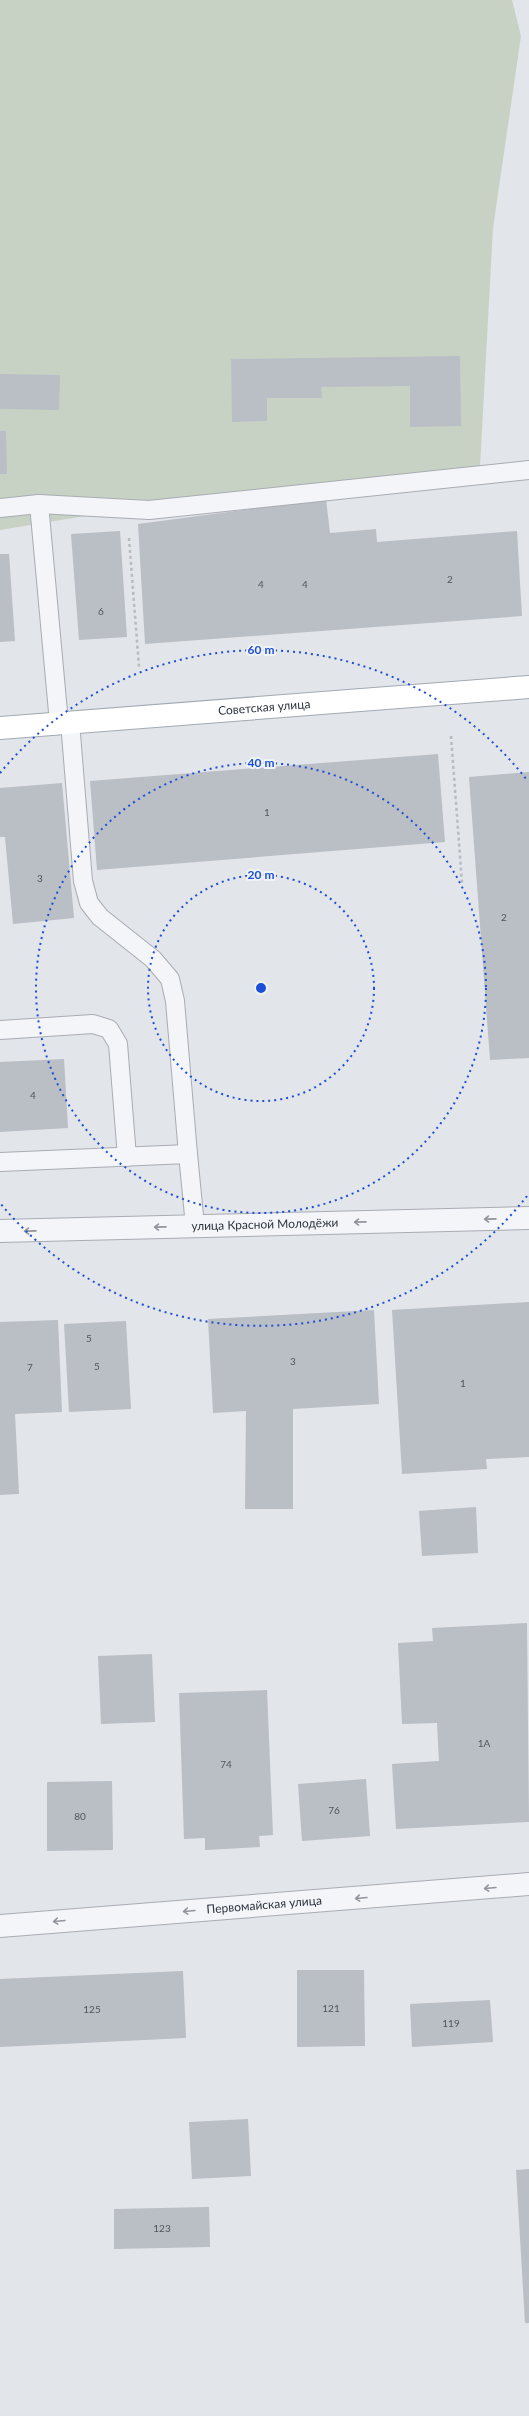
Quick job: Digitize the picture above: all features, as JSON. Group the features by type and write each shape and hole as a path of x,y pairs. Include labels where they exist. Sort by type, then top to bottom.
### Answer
{"main road":[{"name":"Советская улица","path":"0,728 529,687"}],"street":[{"name":"улица Красной Молодёжи","path":"0,1231 529,1218"},
{"name":"Первомайская улица","path":"0,1926 529,1884"}],"lane":[{"path":"0,508 39,504 148,510 529,470"},
{"path":"39,504 83,881 89,903 100,917 153,959 170,979 174,1002 194,1226"},
{"path":"0,1030 93,1024 110,1029 118,1044 127,1157"},
{"path":"0,1162 188,1154"}],"path":[{"path":"129,530 139,667"},
{"path":"451,736 462,883"}],"green space":[{"path":"0,0 512,0 521,36 493,228 480,467 232,492 0,530"}],"building":[{"path":"460,356 461,426 410,427 410,386 321,387 322,398 267,398 267,421 232,422 231,359"},
{"path":"0,374 60,375 59,410 0,409"},
{"path":"0,431 6,431 7,474 0,474"},
{"path":"326,499 330,533 376,529 377,542 517,531 522,616 145,644 138,524"},
{"path":"120,531 127,637 79,640 71,534"},
{"path":"0,554 9,554 15,641 0,642"},
{"path":"438,754 445,842 97,870 90,781"},
{"path":"529,772 529,1058 490,1060 469,777"},
{"path":"62,783 74,918 13,924 5,837 0,837 0,788"},
{"path":"64,1059 68,1128 0,1132 0,1062"},
{"path":"529,1302 529,1457 486,1459 487,1469 402,1474 392,1310"},
{"path":"374,1310 379,1404 293,1409 293,1509 245,1509 246,1411 213,1413 208,1319"},
{"path":"58,1320 62,1412 15,1414 19,1494 0,1495 0,1322"},
{"path":"126,1321 131,1409 69,1412 64,1324"},
{"path":"476,1507 478,1553 422,1556 419,1511"},
{"path":"527,1623 529,1822 396,1829 392,1764 439,1761 437,1723 402,1724 398,1643 433,1641 432,1628"},
{"path":"152,1654 155,1722 101,1724 98,1656"},
{"path":"267,1690 273,1835 259,1836 260,1847 205,1850 205,1838 184,1839 179,1693"},
{"path":"366,1779 370,1836 302,1841 298,1784"},
{"path":"112,1781 113,1850 47,1851 47,1782"},
{"path":"297,1970 364,1970 365,2046 297,2047"},
{"path":"183,1971 186,2038 0,2047 0,1979"},
{"path":"490,2000 493,2042 412,2047 410,2004"},
{"path":"248,2119 251,2176 192,2179 189,2122"},
{"path":"529,2169 529,2323 525,2323 516,2170"},
{"path":"209,2207 210,2247 114,2249 114,2209"}]}
